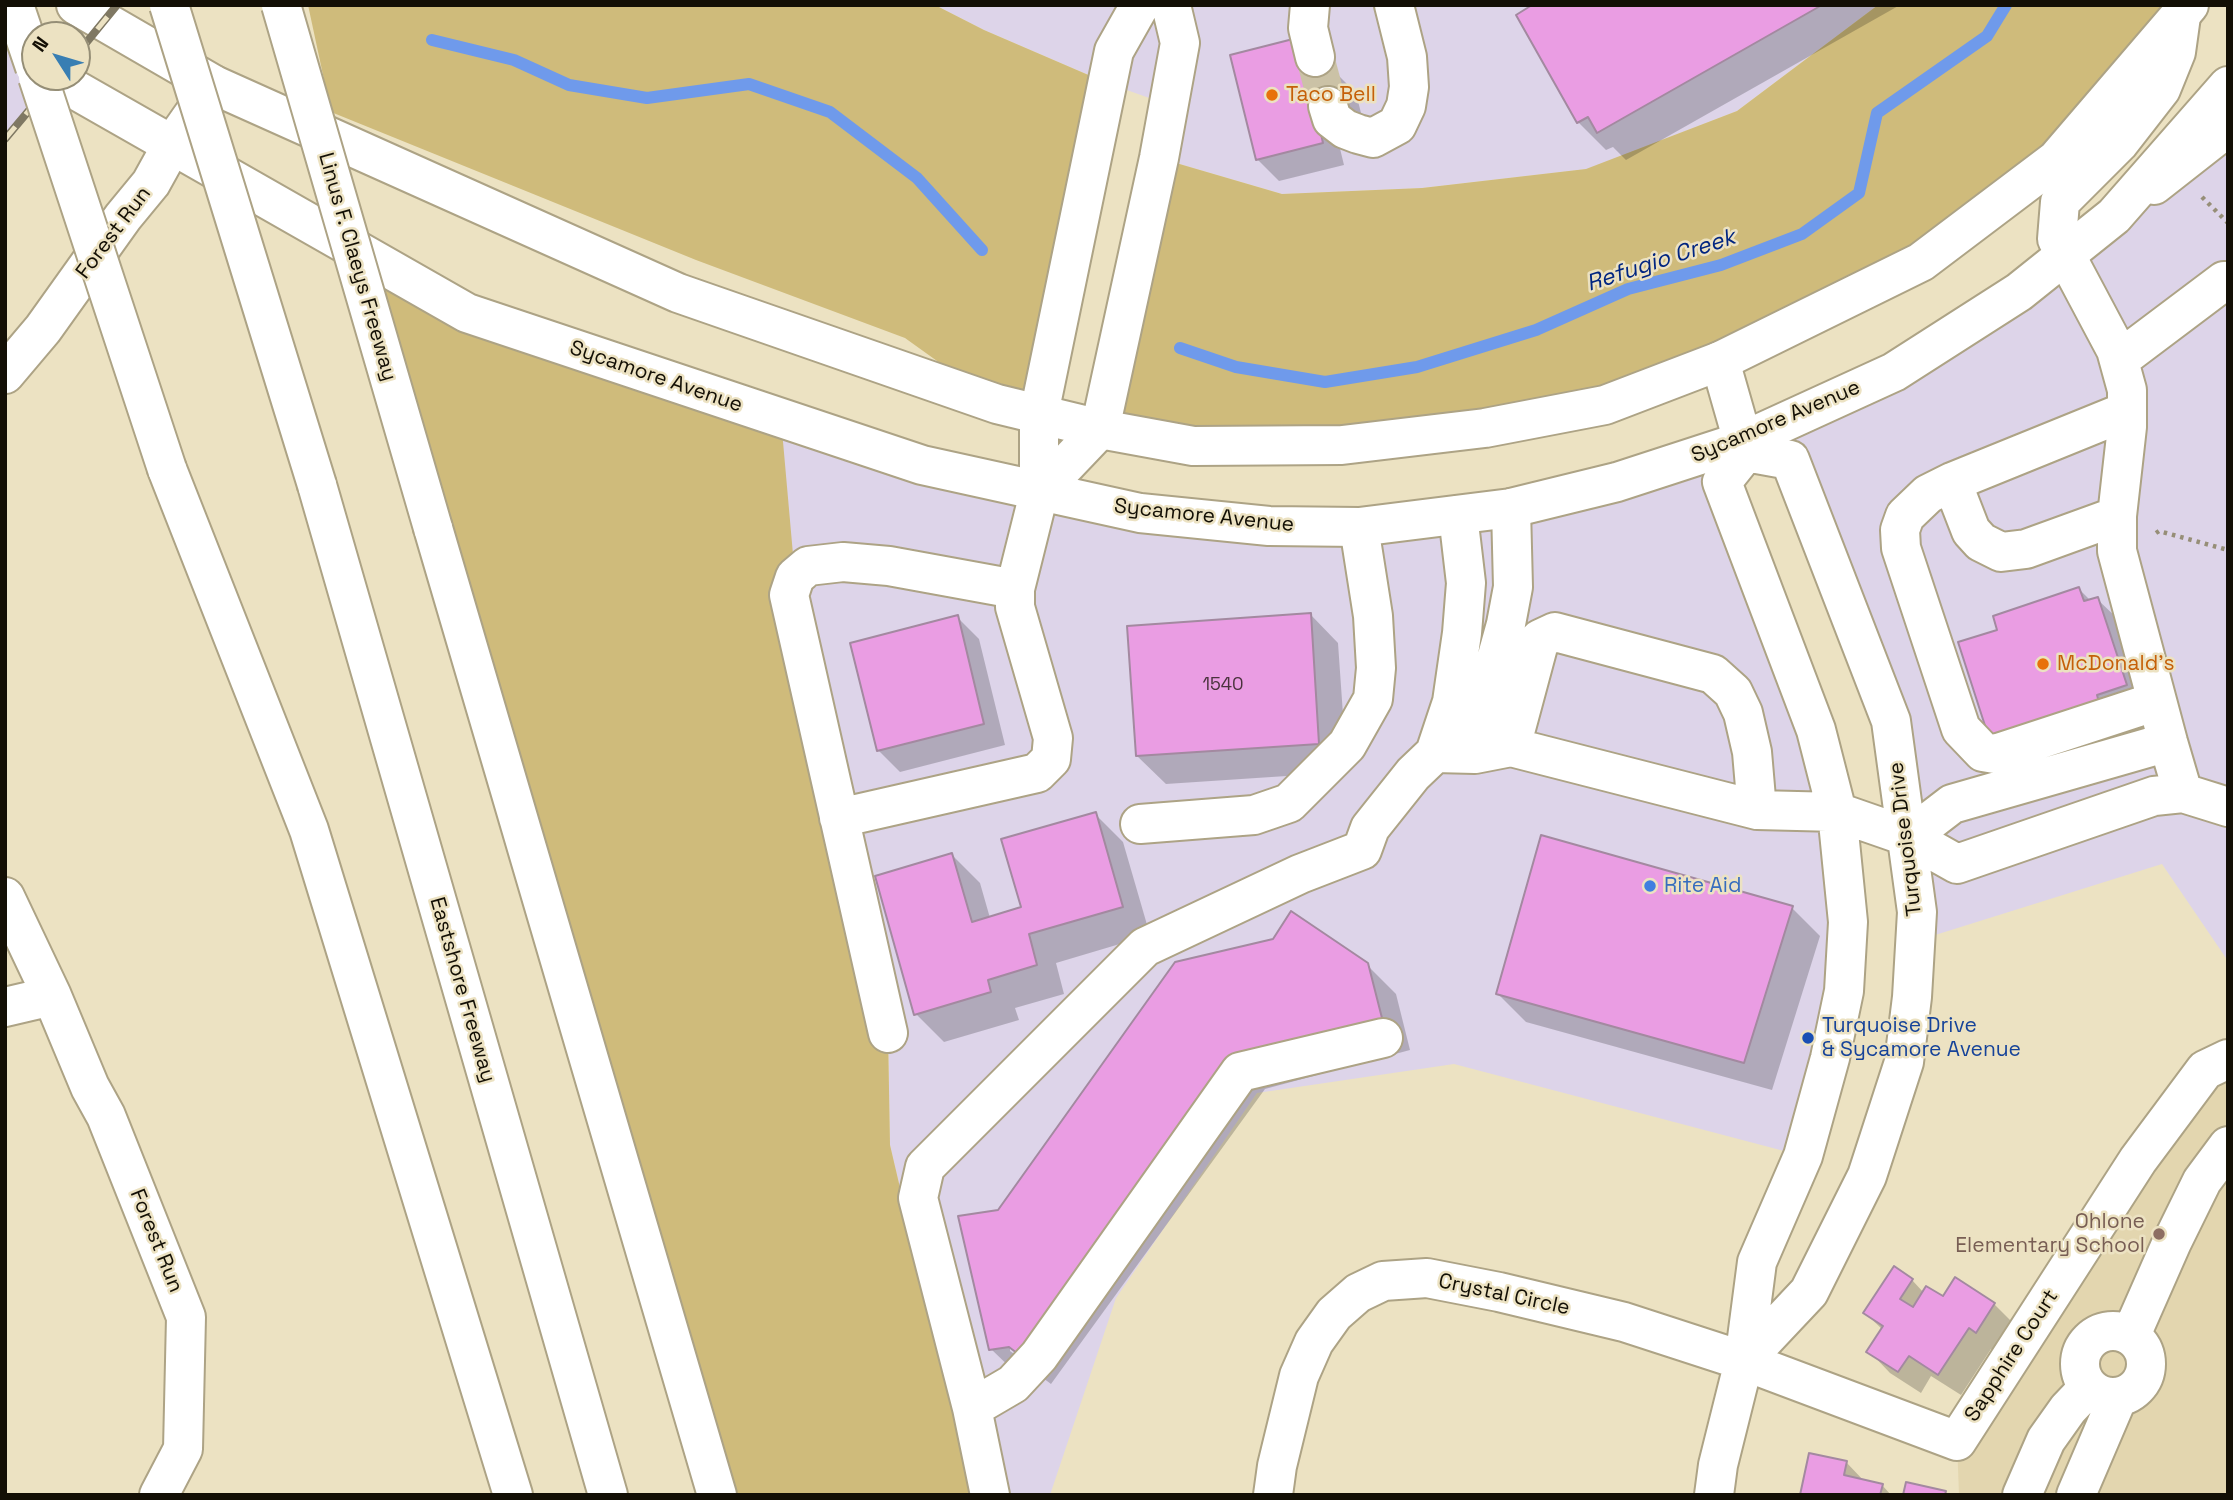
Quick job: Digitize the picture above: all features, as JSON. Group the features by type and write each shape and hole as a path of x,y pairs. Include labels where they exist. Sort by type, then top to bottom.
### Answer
{"main road":[{"path":"15,5 21,24"},
{"path":"76,5 214,85 678,293 997,404 1100,429 1193,446 1342,445 1485,428 1605,405 1720,361 1921,262 2056,160 2185,11"},
{"name":"Eastshore Freeway","path":"169,5 317,485 608,1495"},
{"name":"Linus F. Claeys Freeway","path":"281,5 717,1495"},
{"path":"839,818 1037,773 1051,759 1053,738 1015,607 1015,589 1039,493 1039,414 1114,51 1140,5"},
{"path":"1039,493 1100,429 1159,158 1180,43 1171,5"},
{"path":"1310,5 1308,28 1315,57"},
{"path":"1328,106 1332,119 1345,129 1358,134 1373,138 1397,125 1406,106 1409,87 1407,57 1394,5"},
{"path":"2183,793 2117,551 2117,516 2127,427 2127,390 2116,350 2057,239 2060,202 2119,142 2161,89 2176,52 2185,11"},
{"path":"5,50 21,59"},
{"name":"Forest Run","path":"5,374 43,329 123,217 151,183 172,145 214,85"},
{"name":"Sycamore Avenue","path":"78,91 467,313 922,465 1039,493 1140,513 1269,526 1359,527 1511,508 1745,446 1894,372 2019,292 2114,216 2228,86"},
{"path":"43,91 167,469 309,830 513,1495"},
{"path":"2114,216 2228,127"},
{"path":"2119,360 2224,281 2228,281"},
{"path":"1720,361 1745,446"},
{"path":"2127,411 1940,488 1905,516 1900,530 1901,548 1961,729 1983,752 1995,754 2157,701"},
{"name":"Turquoise Drive","path":"1714,1495 1718,1465 1744,1361 1757,1262 1803,1156 1830,1058 1844,991 1848,922 1837,812 1815,730 1722,482 1745,446 1790,460 1891,721 1909,837 1917,912 1912,997 1904,1062 1867,1176 1809,1292 1744,1361"},
{"path":"1940,488 1981,542 2001,552 2026,549 2117,516"},
{"path":"1493,750 1513,587 1511,508"},
{"path":"990,1495 972,1408 918,1198 925,1167 1145,947 1300,874 1362,850 1370,828 1413,774 1435,753 1452,702 1466,583 1458,515"},
{"path":"1140,824 1254,815 1289,803 1347,745 1373,699 1376,668 1373,616 1359,527"},
{"path":"888,1033 789,596 795,577 808,566 843,562 889,566 1015,589"},
{"path":"1493,750 1540,639 1555,632 1713,674 1732,692 1743,713 1752,752 1757,810"},
{"path":"1909,837 1952,804 2168,741"},
{"path":"1435,753 1493,750 1757,810 1837,812 1909,837 1957,864 2154,796 2183,793 2228,807"},
{"name":"Forest Run","path":"5,897 52,996 90,1087 106,1116 186,1317 183,1449 159,1495"},
{"path":"5,1007 52,996"},
{"path":"972,1408 1013,1384 1039,1356 1240,1072 1383,1038"},
{"name":"Sapphire Court","path":"1744,1361 1957,1441 2138,1160 2205,1070 2228,1059"},
{"path":"2131,1335 2202,1181 2228,1146"},
{"name":"Crystal Circle","path":"1273,1495 1298,1376 1314,1342 1335,1314 1350,1300 1383,1281 1427,1278 1499,1292 1624,1322 1744,1361"},
{"path":"2022,1495 2046,1440 2068,1409 2103,1393 2133,1391 2143,1378 2147,1362 2142,1347 2131,1335 2115,1330 2099,1333 2086,1343 2079,1358 2080,1374 2103,1393"},
{"path":"2076,1495 2103,1393"}],"path":[{"path":"2201,196 2228,223"}],"shaded area":[{"path":"308,5 935,5 984,30 1107,83 1039,414 997,404 905,338 696,260 331,112"},
{"path":"935,5 1878,5 1737,111 1587,169 1422,188 1282,194 1159,158 1169,105 1107,83 984,30"},
{"path":"1878,5 2189,5 2056,160 1720,361 1485,428 1100,429 1159,158 1282,194 1422,188 1586,169 1737,111"},
{"path":"5,49 21,58 21,91 41,91 42,95 5,139"},
{"path":"2228,127 2228,961 2162,864 1916,941 1909,837 1782,443"},
{"path":"355,260 781,419 795,577 888,1033 890,1145 972,1495 717,1495"},
{"path":"781,419 922,465 1359,527 1709,452 1816,730 1848,922 1803,1156 1454,1064 1257,1093 1116,1298 1050,1495 972,1495 890,1145 888,1033 789,595"},
{"name":"Ohlone Elementary School","path":"2228,1059 2228,1495 1959,1495 1957,1441"}],"building":[{"path":"1532,5 1822,5 1597,133 1588,117 1577,123 1516,15"},
{"path":"1297,38 1307,77 1335,70 1342,95 1314,102 1323,143 1256,160 1230,55"},
{"name":"McDonald's","path":"2079,587 2084,601 2098,597 2127,685 2097,695 2100,706 1989,738 1958,642 1997,630 1993,616"},
{"path":"1311,613 1319,744 1136,756 1127,626"},
{"path":"958,615 984,724 877,751 850,643"},
{"path":"1096,812 1123,907 1029,934 1037,965 988,980 991,992 914,1015 875,876 952,853 972,922 1021,907 1001,839"},
{"path":"1541,835 1793,906 1744,1063 1496,994"},
{"path":"1291,911 1368,963 1383,1022 1237,1061 1022,1357 1009,1347 989,1350 958,1216 998,1210 1175,962 1273,939"},
{"path":"1894,1266 1913,1279 1900,1299 1913,1307 1926,1286 1943,1296 1955,1277 1995,1303 1976,1333 1969,1328 1938,1375 1909,1356 1898,1372 1866,1352 1883,1326 1863,1313"},
{"path":"1809,1453 1847,1461 1844,1475 1883,1484 1880,1495 1800,1495"},
{"path":"1906,1482 1946,1491 1945,1495 1903,1495"}],"waterway":[{"name":"Refugio Creek","path":"1180,348 1236,367 1325,382 1417,367 1536,330 1628,289 1721,265 1802,234 1859,193 1877,113 1987,36 2006,5"},
{"name":"Refugio Creek","path":"432,40 514,60 569,85 647,98 749,84 830,112 917,178 982,250"}],"tunnel":[{"path":"1315,57 1328,106"}],"railway":[{"path":"91,37 117,5"},
{"path":"5,139 45,91"}],"place":[{"name":"Taco Bell","path":"1272,95"},
{"name":"McDonald's","path":"2043,664"},
{"name":"Rite Aid","path":"1650,886"},
{"name":"Turquoise Drive & Sycamore Avenue","path":"1808,1038"},
{"name":"Ohlone Elementary School","path":"2159,1234"}]}
